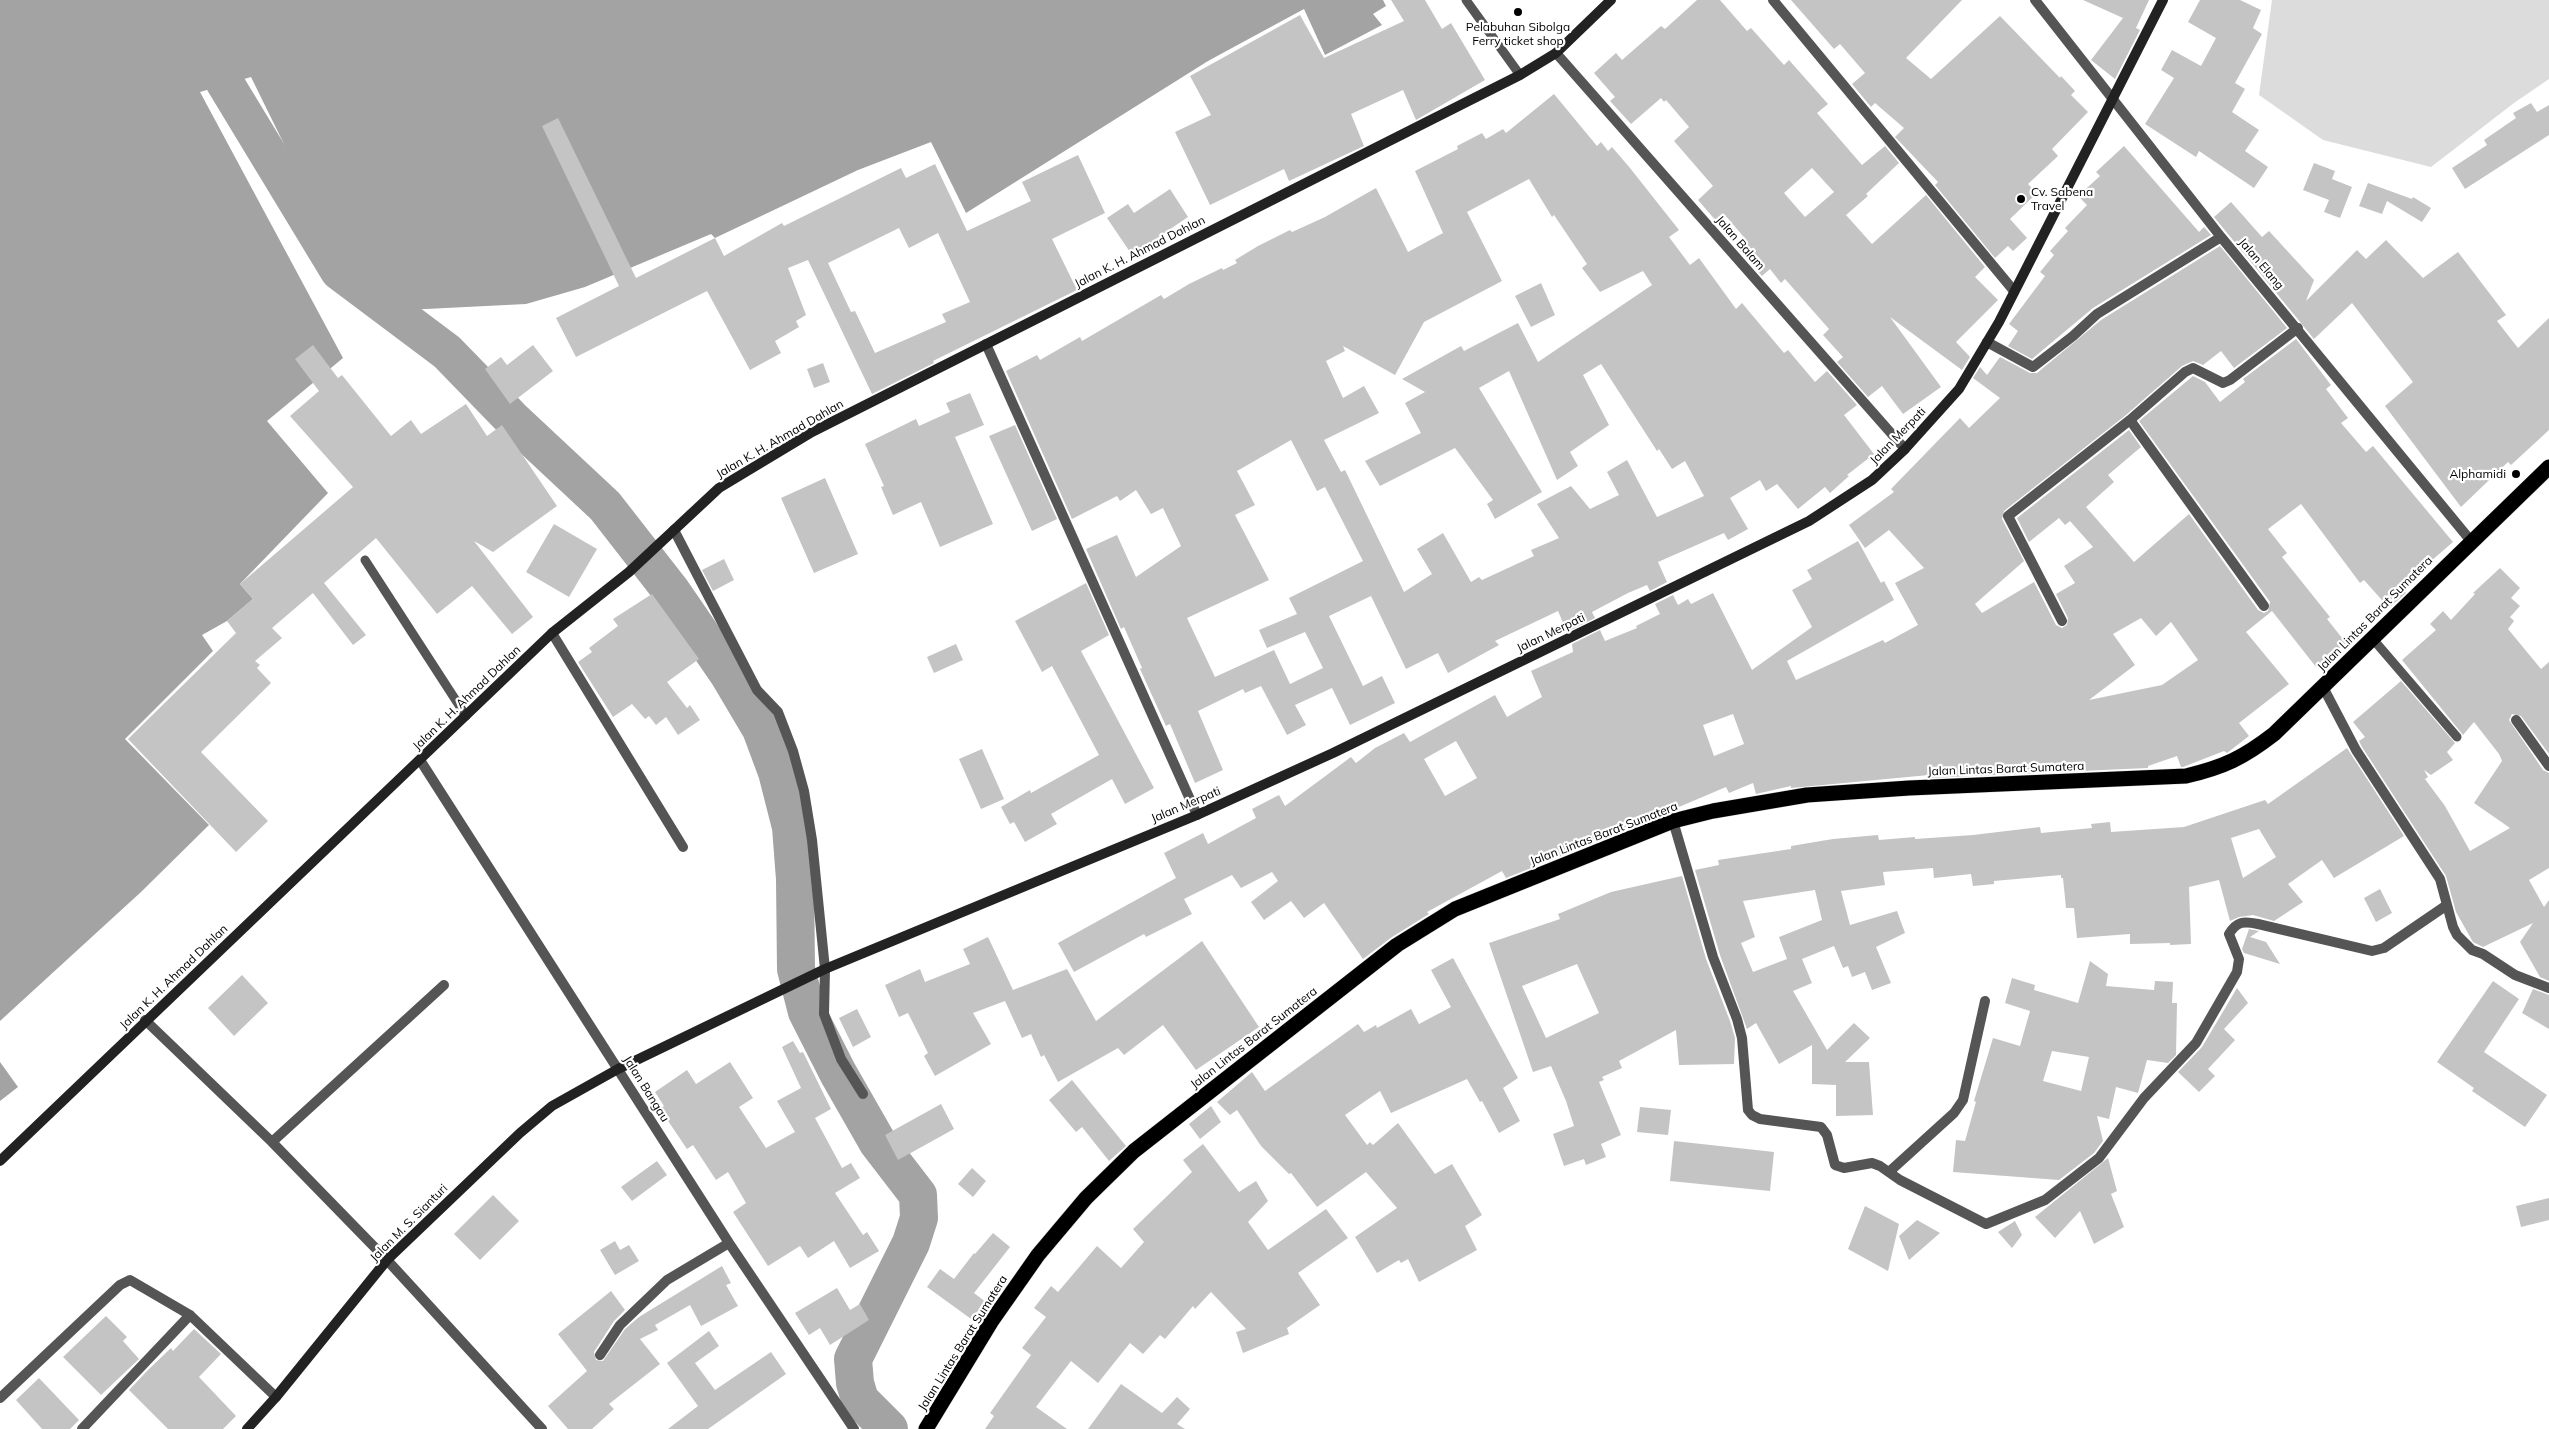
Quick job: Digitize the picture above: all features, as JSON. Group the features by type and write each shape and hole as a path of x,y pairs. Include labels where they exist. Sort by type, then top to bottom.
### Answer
{"highway":[{"name":"Jalan Lintas Barat Sumatera","path":"926,1429 991,1322 1038,1255 1086,1198 1134,1151 1397,945 1455,909 1673,821 1808,795 1909,788 2186,776 2218,769 2250,753 2274,734 2549,467"}],"street":[{"name":"Jalan K. H. Ahmad Dahlan","path":"0,1161 145,1020 552,633 629,572 719,488 812,432 1520,75 1556,54 1611,0"},
{"path":"1773,0 2014,292"},
{"name":"Jalan Elang","path":"2034,0 2221,237 2298,328 2471,541"},
{"name":"Jalan Merpati","path":"778,991 821,971 1197,815 1333,753 1809,520 1872,480 1905,449 1958,389 1987,342 2114,99 2163,0"},
{"name":"Jalan Balam","path":"1556,54 1905,449"},
{"path":"1987,342 2033,367 2074,336 2097,314 2221,237"},
{"path":"2062,621 2008,516 2130,420 2185,372 2193,368 2223,383 2230,380 2298,328"},
{"path":"986,344 1197,815"},
{"path":"2130,420 2264,606"},
{"path":"674,530 756,690 778,712 793,750 804,791 812,840 824,1014 841,1059 863,1094"},
{"path":"552,633 683,847"},
{"path":"2323,687 2356,750 2440,879 2453,927 2463,942 2472,950 2483,954 2515,975 2549,988"},
{"path":"2516,720 2549,766"},
{"name":"Jalan Bangau","path":"420,760 729,1243 854,1429"},
{"path":"1673,821 1713,956 1737,1019 1742,1038 1748,1110 1752,1115 1760,1119 1821,1127 1827,1135 1832,1161 1839,1167 1872,1163 1981,1223 1990,1223 2045,1200 2099,1158 2144,1098 2196,1043 2237,972 2240,959 2229,934 2236,924 2244,921 2372,951 2384,948 2447,905"},
{"path":"272,1142 444,985"},
{"name":"Jalan M. S. Sianturi","path":"252,1427 387,1260 520,1133 552,1106 618,1069 778,991"},
{"path":"1889,1172 1954,1113 1963,1100 1985,1001"},
{"path":"145,1020 272,1142 387,1260 542,1429"},
{"path":"600,1355 620,1325 668,1280 729,1243"},
{"path":"0,1398 125,1281 136,1281 190,1316 276,1397"},
{"path":"82,1429 190,1316"}],"lane":[{"path":"1466,0 1520,75"},
{"path":"365,560 466,716"},
{"path":"2372,638 2457,737"}],"shaded area":[{"path":"0,0 1383,0 1386,6 1373,14 1382,25 1325,55 1304,9 1208,61 966,213 931,142 858,170 715,238 711,234 585,287 526,304 406,310 339,256 251,77 200,92 343,358 267,421 328,493 240,584 253,599 227,621 202,635 213,651 125,739 209,825 141,892 0,1021"},
{"path":"2272,0 2549,0 2549,79 2514,103 2431,167 2323,140 2259,95"},
{"path":"0,1062 18,1087 0,1101"}],"building":[{"path":"1391,0 1425,0 1442,29 1451,23 1485,80 1416,120 1403,90 1351,114 1364,146 1289,181 1284,169 1210,205 1175,132 1211,115 1190,76 1300,15 1324,58 1404,21"},
{"path":"1697,0 1720,0 1747,31 1751,28 1784,65 1789,60 1828,104 1817,113 1862,165 1885,146 1899,163 1866,194 1868,196 1846,215 1872,244 1926,195 1985,267 1975,277 1998,300 1956,342 1970,357 1962,370 1890,317 1941,387 1903,414 1882,386 1868,397 1837,362 1843,357 1823,335 1829,329 1785,279 1781,283 1770,269 1762,276 1739,250 1748,242 1725,215 1717,222 1698,200 1713,186 1674,141 1689,127 1666,100 1664,102 1661,98 1631,124 1610,101 1615,97 1594,73 1616,53 1622,60 1661,26 1665,29","holes":["1812,168 1834,192 1805,217 1784,193"]},
{"path":"1791,0 1962,0 1906,58 1931,79 2000,16 2060,78 2061,76 2075,91 2071,95 2088,112 2052,149 2058,156 2028,184 2037,193 2010,219 2027,238 2013,251 2008,246 1995,258 1935,185 1938,182 1895,137 1904,128 1875,103 1871,107 1852,84 1865,73 1840,44 1834,49"},
{"path":"2083,0 2149,0 2136,28 2140,30 2115,79 2091,60 2123,18"},
{"path":"2200,0 2240,0 2261,10 2253,28 2262,34 2235,83 2245,89 2232,112 2259,130 2245,151 2268,167 2254,188 2199,151 2196,157 2145,124 2174,78 2161,70 2172,50 2201,66 2216,38 2188,22"},
{"path":"1554,94 1597,146 1601,142 1608,151 1612,147 1630,168 1679,230 1669,237 1690,265 1699,258 1736,309 1742,303 1784,353 1788,350 1815,382 1827,371 1857,405 1844,415 1874,454 1847,475 1849,476 1830,493 1825,487 1798,509 1777,484 1766,491 1760,480 1730,498 1748,529 1728,540 1724,533 1658,562 1667,582 1650,591 1647,585 1628,593 1592,612 1595,618 1567,632 1558,611 1495,641 1499,645 1448,673 1438,653 1406,669 1371,596 1329,616 1363,686 1382,676 1395,703 1350,725 1332,688 1295,705 1306,725 1287,735 1261,686 1245,693 1243,689 1198,711 1223,770 1195,783 1170,724 1166,726 1140,669 1142,668 1124,627 1121,629 1086,549 1117,535 1136,577 1181,546 1163,508 1151,514 1136,490 1120,501 1117,496 1072,519 1006,371 1037,355 1040,360 1080,337 1082,341 1161,295 1164,299 1189,284 1222,268 1223,270 1237,263 1235,260 1258,246 1290,230 1292,232 1325,217 1376,188 1408,252 1443,233 1415,171 1458,149 1457,146 1482,133 1486,139 1503,129 1506,133","holes":["1529,179 1552,217 1554,215 1587,264 1582,268 1600,292 1643,271 1652,285 1538,362 1518,323 1464,351 1461,346 1402,379 1425,392 1405,403 1421,433 1365,461 1380,486 1455,448 1493,500 1487,504 1495,519 1542,492 1479,388 1509,371 1557,480 1578,466 1570,452 1609,425 1583,375 1601,364 1657,451 1659,449 1672,469 1685,461 1704,496 1657,517 1627,460 1607,472 1619,495 1590,509 1571,486 1537,504 1559,538 1531,550 1534,556 1482,580 1479,577 1471,582 1443,533 1417,549 1432,574 1404,592 1345,470 1341,472 1324,440 1379,413 1364,386 1343,398 1326,361 1345,351 1343,346 1395,375 1424,322 1502,281 1467,212","1291,440 1317,491 1325,487 1363,561 1289,598 1297,614 1259,630 1267,648 1305,632 1323,668 1290,684 1274,650 1215,677 1187,618 1269,580 1235,515 1255,505 1237,471"]},
{"path":"2531,103 2537,112 2549,105 2549,135 2465,189 2452,168 2487,145 2484,140 2516,118 2513,113"},
{"path":"558,118 636,278 715,238 724,256 782,223 784,226 901,168 906,178 935,164 967,231 1031,201 1022,182 1078,155 1105,213 1052,239 1077,290 933,361 934,363 872,394 808,260 788,268 806,315 796,321 799,327 775,341 781,353 750,370 707,291 576,357 556,318 619,286 542,126","holes":["899,228 909,248 938,233 970,302 942,314 946,322 875,353 855,311 851,312 828,263"]},
{"path":"2124,146 2199,232 2204,227 2211,235 2093,308 2032,359 2008,346 2018,331 2009,324 2045,276 2040,272 2054,255 2050,251 2068,231 2065,228 2087,205 2078,196 2100,176 2096,172"},
{"path":"2314,163 2335,171 2332,179 2352,187 2340,218 2324,212 2329,200 2303,190"},
{"path":"2368,183 2412,199 2413,197 2431,208 2422,222 2387,201 2382,214 2359,206"},
{"path":"1170,189 1188,217 1132,255 1107,218 1128,204 1134,213"},
{"path":"2231,202 2262,237 2269,231 2314,280 2306,301 2357,250 2366,259 2386,240 2423,278 2458,252 2506,315 2497,321 2518,348 2549,318 2549,430 2511,465 2508,462 2461,507 2385,406 2413,382 2352,303 2314,339 2214,217"},
{"path":"2220,246 2287,328 2234,368 2221,351 2203,365 2193,361 2182,366 2126,415 2004,511 2002,519 2024,561 1975,604 1982,613 2034,582 2056,625 2062,628 2067,625 2068,618 2056,594 2075,583 2064,566 2093,547 2070,521 2065,525 2059,518 2029,542 2017,518 2129,430 2141,447 2108,475 2114,482 2086,507 2134,562 2189,514 2258,610 2264,613 2268,611 2270,602 2139,421 2193,376 2205,382 2220,402 2245,382 2243,379 2296,339 2331,385 2326,389 2348,418 2341,423 2366,452 2373,446 2453,542 2401,587 2406,593 2389,608 2364,580 2360,583 2301,504 2268,529 2287,553 2282,557 2330,617 2327,619 2346,643 2316,667 2272,611 2246,632 2289,684 2239,723 2249,736 2227,753 2224,751 2183,767 2181,767 2177,756 2148,766 2148,768 2080,771 2080,767 2040,770 2040,773 1930,778 1929,775 1791,788 1791,786 1756,794 1753,783 1729,793 1726,787 1613,835 1611,831 1559,857 1506,878 1502,871 1427,912 1429,914 1392,937 1363,959 1324,903 1304,918 1291,901 1264,920 1251,902 1278,881 1272,872 1241,888 1232,875 1184,899 1192,914 1146,937 1144,934 1074,972 1058,943 1176,878 1164,853 1203,833 1208,844 1256,818 1252,809 1279,795 1285,806 1351,757 1356,763 1375,748 1404,733 1410,742 1495,695 1507,717 1542,697 1531,671 1573,652 1572,644 1600,630 1605,641 1637,628 1636,626 1660,614 1655,604 1673,595 1678,605 1688,599 1691,604 1713,593 1752,670 1812,627 1792,590 1812,579 1807,570 1858,541 1881,583 1884,581 1894,600 1787,661 1796,680 1883,640 1885,643 1918,625 1895,583 1924,568 1889,530 1865,548 1849,525 1894,492 1891,489 1960,418 1969,428 2000,398 1973,378 1980,367 1987,375 2000,357 2030,373 2037,373 2101,320","holes":["2141,618 2156,636 2171,622 2198,660 2162,685 2089,700 2135,665 2113,634","1733,714 1744,744 1714,756 1703,725","1456,741 1477,778 1445,796 1424,759"]},
{"path":"1541,283 1555,315 1531,327 1515,296"},
{"path":"313,345 338,378 342,375 391,436 411,420 421,434 466,404 487,436 502,425 557,506 493,552 474,541 533,617 512,634 472,586 437,614 376,538 324,583 366,635 353,645 313,593 272,628 282,638 255,661 260,665 257,668 271,683 201,752 268,821 236,852 128,739 236,633 227,621 253,599 240,584 353,487 290,416 319,391 295,359"},
{"path":"533,345 553,371 510,404 485,369 501,357 507,365"},
{"path":"823,363 830,382 814,388 807,369"},
{"path":"970,393 984,425 955,437 993,524 940,547 921,502 893,515 881,487 884,486 865,444 916,419 919,426 950,412 946,403"},
{"path":"1015,425 1057,519 1032,531 989,436"},
{"path":"825,478 858,554 814,573 781,498"},
{"path":"554,524 597,549 569,597 526,572"},
{"path":"724,559 734,580 713,591 702,570"},
{"path":"2500,568 2520,588 2511,598 2520,606 2510,617 2514,621 2508,629 2541,669 2549,662 2549,754 2521,716 2512,714 2509,720 2543,770 2549,773 2549,868 2529,880 2544,907 2549,900 2549,981 2540,977 2520,942 2533,923 2483,947 2473,942 2456,912 2446,876 2362,747 2359,741 2365,737 2353,722 2401,681 2455,743 2447,752 2453,760 2431,775 2424,770 2428,777 2425,779 2445,806 2470,851 2510,828 2474,803 2502,761 2499,754 2474,722 2463,735 2402,660 2436,630 2430,624 2443,611 2451,620 2475,594 2473,593"},
{"path":"1086,583 1109,635 1081,651 1154,788 1125,804 1112,779 1051,814 1057,824 1025,842 1014,822 1010,824 1001,807 1030,790 1031,793 1099,755 1052,666 1042,672 1015,621"},
{"path":"652,594 699,659 667,682 687,708 690,705 700,720 678,735 666,717 656,725 649,716 645,719 632,704 613,717 578,662 592,652 589,648 618,626 613,619"},
{"path":"956,644 963,660 934,673 927,657"},
{"path":"2347,748 2404,836 2334,878 2322,860 2288,884 2303,902 2274,921 2253,915 2239,917 2230,921 2219,880 2189,887 2191,944 2130,944 2130,934 2077,938 2074,908 2066,908 2063,878 2061,878 2061,875 1994,881 1994,884 1973,886 1971,874 1934,878 1933,868 1883,872 1885,885 1841,891 1850,925 1897,911 1905,933 1876,947 1891,983 1872,990 1865,972 1852,977 1848,966 1843,968 1834,946 1802,959 1812,983 1793,991 1827,1050 1854,1023 1870,1038 1845,1062 1869,1062 1873,1115 1836,1116 1836,1085 1812,1084 1812,1045 1779,1064 1756,1023 1747,1029 1720,955 1695,870 1719,865 1718,860 1791,849 1791,846 1833,839 1878,835 1879,840 1915,837 1915,839 1973,835 2040,827 2041,833 2092,828 2091,824 2110,822 2111,832 2184,827 2265,800 2268,804","holes":["2259,829 2276,857 2243,878 2231,838","1815,890 1822,920 1779,937 1787,959 1753,972 1741,943 1755,937 1743,901"]},
{"path":"982,749 1004,799 981,809 959,759"},
{"path":"1682,876 1706,959 1735,1038 1734,1064 1679,1065 1676,1030 1619,1061 1622,1068 1602,1077 1604,1080 1599,1082 1621,1135 1601,1144 1606,1157 1586,1165 1584,1159 1564,1166 1553,1134 1574,1126 1566,1101 1551,1066 1533,1072 1489,943 1560,919 1558,914 1611,892","holes":["1577,964 1599,1013 1546,1038 1522,986"]},
{"path":"2380,889 2392,913 2376,922 2364,898"},
{"path":"2249,929 2259,931 2250,937 2266,942 2280,964 2244,953 2242,949"},
{"path":"988,937 1013,990 1067,969 1096,1021 1202,941 1259,1027 1196,1070 1163,1025 1124,1055 1118,1048 1058,1082 1044,1055 1041,1057 1031,1034 1022,1038 1005,1001 973,1013 991,1044 935,1076 924,1056 928,1053 908,1013 899,1017 885,985 920,969 925,982 970,964 963,949"},
{"path":"1453,958 1518,1078 1503,1088 1520,1121 1499,1133 1482,1101 1480,1102 1467,1079 1391,1113 1380,1091 1345,1115 1367,1145 1370,1142 1373,1145 1398,1123 1435,1174 1452,1164 1482,1215 1465,1226 1477,1250 1419,1282 1408,1259 1401,1263 1399,1260 1377,1273 1355,1237 1397,1208 1366,1172 1317,1207 1291,1173 1289,1174 1261,1146 1237,1110 1230,1115 1217,1102 1252,1072 1265,1091 1358,1024 1364,1032 1376,1025 1377,1028 1411,1009 1419,1024 1451,1007 1431,970"},
{"path":"2090,961 2108,974 2106,986 2154,990 2155,981 2173,982 2172,1003 2177,1003 2176,1055 2168,1063 2147,1060 2138,1093 2116,1087 2109,1119 2097,1116 2103,1141 2094,1153 2059,1180 1953,1172 1956,1140 1965,1141 1976,1102 1974,1101 1993,1038 2020,1046 2030,1011 2005,1003 2012,978 2035,985 2034,990 2078,1003","holes":["2052,1051 2089,1057 2081,1091 2043,1081"]},
{"path":"242,975 268,1003 234,1036 208,1008"},
{"path":"2493,981 2519,999 2484,1052 2547,1095 2525,1127 2472,1091 2474,1088 2437,1062"},
{"path":"2237,988 2248,1003 2224,1029 2235,1040 2208,1069 2215,1076 2199,1092 2178,1072 2202,1047"},
{"path":"2533,989 2549,995 2549,1029 2522,1013"},
{"path":"857,1009 871,1037 853,1047 839,1018"},
{"path":"793,1041 800,1053 803,1052 831,1109 815,1118 842,1168 851,1163 860,1178 835,1193 863,1235 867,1232 879,1251 850,1268 834,1241 808,1258 800,1246 768,1266 733,1212 746,1203 728,1172 716,1180 693,1145 687,1149 660,1109 664,1106 655,1092 687,1070 696,1084 730,1062 753,1098 739,1107 766,1148 795,1132 777,1101 801,1088 782,1047"},
{"path":"1072,1080 1126,1146 1109,1161 1082,1127 1076,1132 1049,1100"},
{"path":"941,1104 954,1129 898,1160 885,1135"},
{"path":"1211,1106 1221,1122 1200,1139 1189,1124"},
{"path":"1640,1107 1671,1110 1668,1135 1637,1132"},
{"path":"1674,1141 1774,1152 1770,1191 1670,1181"},
{"path":"1203,1144 1239,1192 1256,1181 1268,1201 1248,1222 1268,1250 1326,1209 1348,1238 1298,1273 1320,1305 1287,1328 1289,1334 1243,1353 1236,1332 1246,1329 1211,1292 1195,1309 1193,1306 1165,1339 1160,1335 1143,1354 1130,1343 1098,1383 1071,1361 1036,1407 1067,1429 985,1429 994,1416 990,1413 1031,1355 1022,1348 1046,1317 1034,1308 1051,1286 1058,1292 1097,1246 1121,1268 1144,1242 1133,1229 1192,1172 1183,1160"},
{"path":"2108,1158 2117,1191 2111,1194 2124,1227 2094,1244 2080,1211 2055,1238 2035,1217"},
{"path":"657,1161 667,1175 632,1201 621,1187"},
{"path":"972,1168 986,1181 973,1197 958,1184"},
{"path":"493,1195 519,1221 480,1260 454,1234"},
{"path":"2549,1198 2549,1220 2521,1227 2516,1206"},
{"path":"1865,1206 1899,1224 1888,1271 1848,1249"},
{"path":"1917,1220 1940,1233 1909,1260 1899,1236"},
{"path":"2015,1221 2022,1235 2012,1248 1998,1232"},
{"path":"993,1233 1010,1247 974,1293 991,1306 978,1324 927,1287 940,1269 954,1279 974,1253"},
{"path":"615,1241 620,1250 629,1245 639,1261 615,1275 600,1250"},
{"path":"722,1266 731,1283 726,1285 738,1306 701,1326 690,1305 655,1325 658,1330 640,1339 660,1364 609,1404 614,1409 592,1429 568,1429 548,1406 587,1371 558,1334 611,1291 625,1310 614,1321 594,1352 596,1360 603,1361 625,1329 639,1317"},
{"path":"837,1288 850,1310 860,1304 869,1320 830,1345 820,1328 809,1335 795,1313"},
{"path":"106,1316 127,1337 123,1341 139,1359 101,1395 63,1357"},
{"path":"194,1329 221,1354 199,1377 236,1416 223,1429 168,1429 129,1390 171,1348 173,1351"},
{"path":"709,1331 719,1346 695,1363 715,1390 771,1352 786,1374 708,1429 668,1429 698,1406 667,1363"},
{"path":"39,1378 79,1420 70,1429 42,1429 16,1400"},
{"path":"1121,1384 1162,1413 1177,1397 1190,1409 1177,1424 1185,1429 1088,1429"}],"waterway":[{"path":"225,83 339,271 447,352 514,421 605,506 672,592 729,675 761,729 777,772 791,827 795,879 796,969 807,1012 838,1073 878,1143 918,1195 919,1218 911,1243 853,1359 855,1383 860,1400 889,1429"}],"place":[{"name":"Pelabuhan Sibolga Ferry ticket shop","path":"1518,12"},
{"name":"Cv. Sabena Travel","path":"2021,199"},
{"name":"Alphamidi","path":"2516,474"}]}
